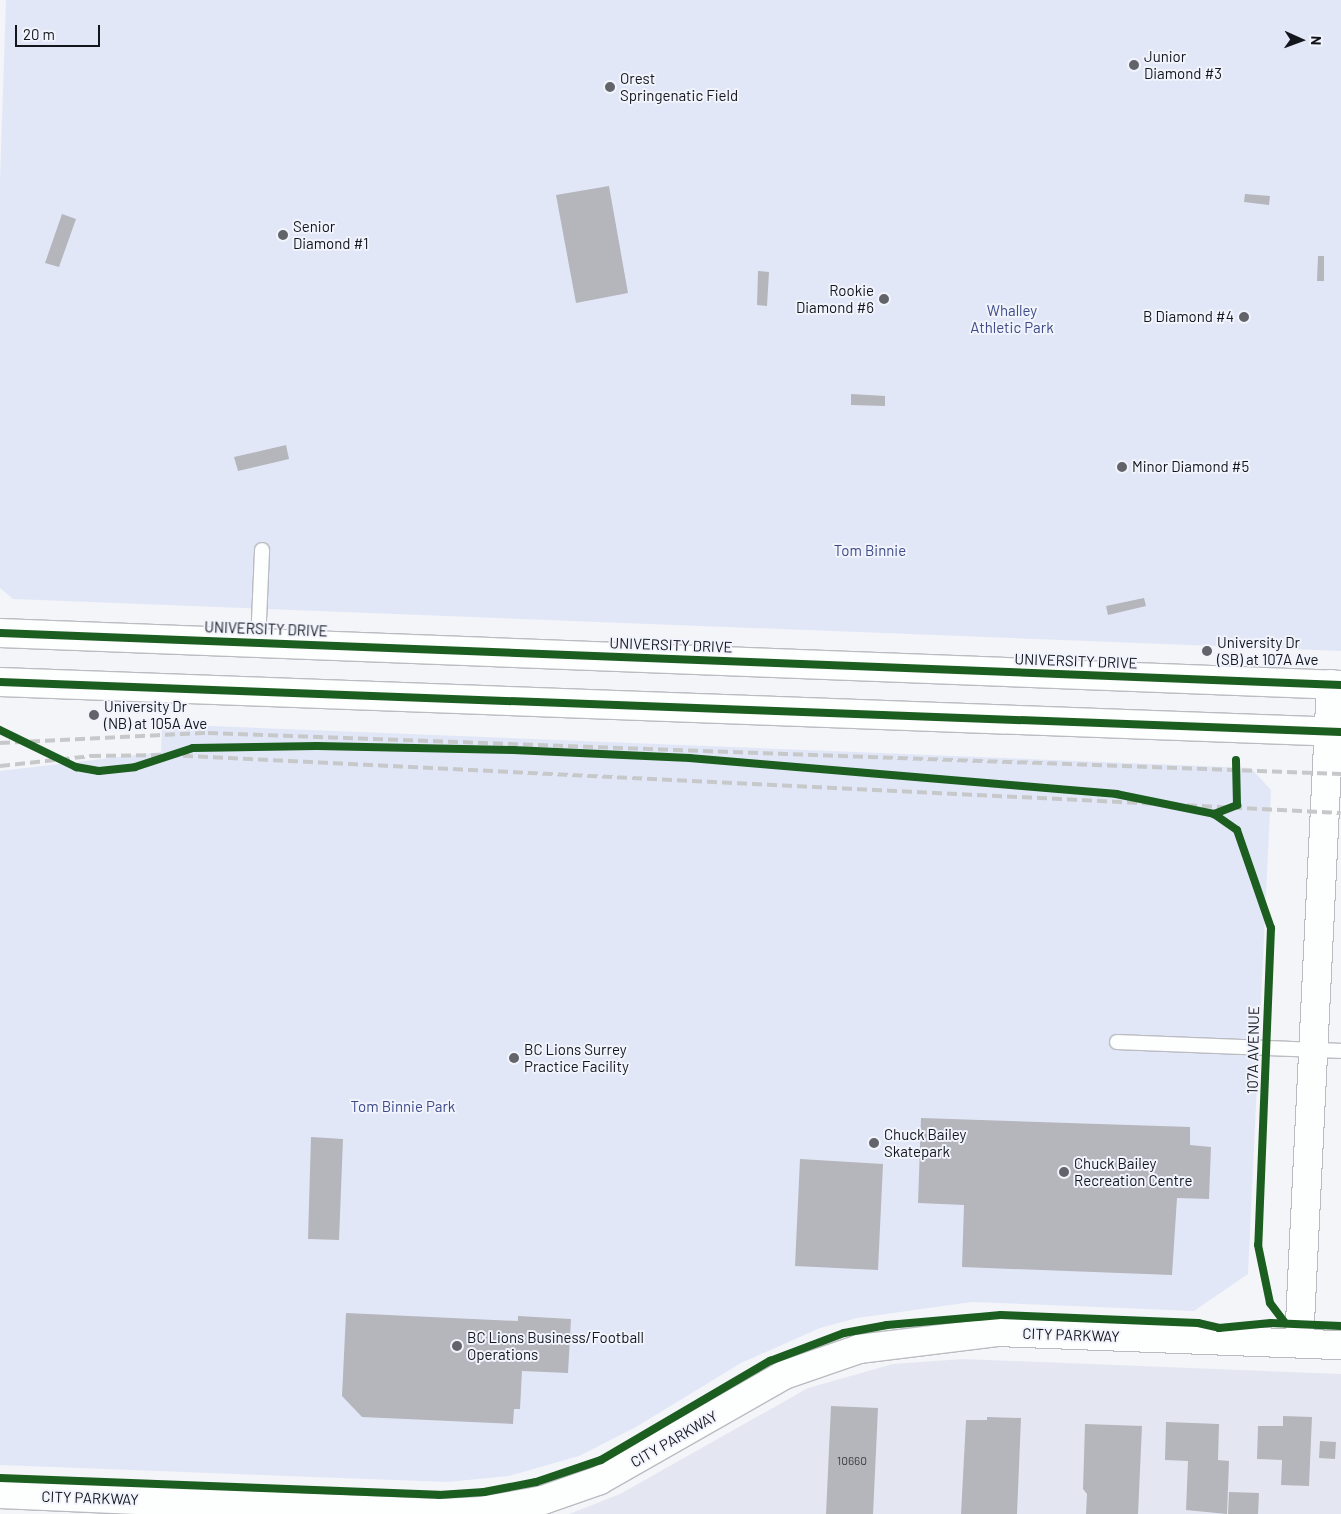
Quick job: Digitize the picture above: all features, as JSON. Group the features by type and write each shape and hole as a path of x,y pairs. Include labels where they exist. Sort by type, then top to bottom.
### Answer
{"main road":[{"name":"UNIVERSITY DRIVE","path":"0,633 1336,685"},
{"path":"0,682 1335,732"},
{"path":"1299,1343 1314,1050 1332,849 1336,685"},
{"name":"CITY PARKWAY","path":"0,1494 282,1510 440,1513 482,1511 542,1500 626,1467 784,1375 859,1349 906,1341 997,1332 1341,1345"}],"lane":[{"path":"258,643 262,550"},
{"path":"1117,1042 1341,1051"}],"shaded area":[{"path":"963,1359 1341,1374 1341,1514 569,1514 620,1494 808,1388 893,1364"}],"green space":[{"name":"Whalley Athletic Park","path":"6,0 1341,0 1341,651 13,599 0,588 0,180"},
{"name":"Tom Binnie Park","path":"162,724 1251,768 1271,790 1248,1274 1194,1311 972,1302 857,1318 820,1328 741,1363 636,1427 579,1456 509,1476 447,1482 0,1465 0,771 161,752"}],"building":[{"path":"609,186 628,293 576,303 556,195"},
{"path":"1245,194 1270,196 1269,205 1244,202"},
{"path":"62,214 76,219 59,267 45,263"},
{"path":"1318,256 1324,256 1324,281 1317,281"},
{"path":"758,271 769,272 767,306 757,305"},
{"path":"851,394 885,396 885,406 851,405"},
{"path":"286,445 289,459 238,471 234,457"},
{"path":"1144,598 1146,606 1108,615 1106,606"},
{"name":"Chuck Bailey Recreation Centre","path":"921,1118 1190,1127 1190,1145 1211,1147 1209,1199 1177,1198 1172,1275 962,1267 964,1205 918,1203"},
{"path":"311,1137 343,1139 339,1240 308,1239"},
{"path":"800,1159 883,1164 878,1270 795,1266"},
{"name":"BC Lions Business/Football Operations","path":"346,1313 518,1321 518,1316 571,1319 568,1373 522,1371 520,1409 514,1409 513,1424 362,1417 342,1396"},
{"path":"831,1406 878,1408 873,1514 826,1514"},
{"path":"1283,1416 1312,1417 1309,1486 1281,1485 1282,1460 1257,1459 1258,1426 1283,1426"},
{"path":"987,1417 1021,1418 1017,1514 961,1514 966,1420 987,1420"},
{"path":"1166,1422 1219,1424 1218,1460 1229,1461 1227,1514 1186,1510 1188,1461 1165,1460"},
{"path":"1085,1424 1142,1426 1138,1514 1086,1514 1087,1494 1083,1489"},
{"path":"1320,1441 1336,1442 1335,1459 1319,1458"},
{"path":"1229,1492 1259,1493 1258,1514 1228,1514"}],"railway":[{"path":"0,743 208,733 1341,774"},
{"path":"0,766 91,756 168,755 1341,813"}],"cycle path":[{"path":"0,633 1341,685"},
{"path":"0,682 1341,732"},
{"name":"107A AVENUE","path":"0,730 76,767 99,771 135,767 193,748 317,746 513,750 690,758 1116,794 1214,814 1237,830 1271,928 1258,1245 1270,1303 1285,1323"},
{"path":"1214,814 1237,805 1236,760"},
{"path":"0,1478 439,1495 484,1492 536,1482 601,1460 770,1361 844,1333 887,1325 1001,1315 1198,1323 1219,1328 1271,1323 1341,1326"}],"place":[{"name":"Junior Diamond #3","path":"1134,65"},
{"name":"Orest Springenatic Field","path":"610,87"},
{"name":"Senior Diamond #1","path":"283,235"},
{"name":"Rookie Diamond #6","path":"884,299"},
{"name":"B Diamond #4","path":"1244,317"},
{"name":"Minor Diamond #5","path":"1122,467"},
{"name":"University Dr (SB) at 107A Ave","path":"1207,651"},
{"name":"University Dr (NB) at 105A Ave","path":"94,715"},
{"name":"BC Lions Surrey Practice Facility","path":"514,1058"},
{"name":"Chuck Bailey Skatepark","path":"874,1143"},
{"name":"Chuck Bailey Recreation Centre","path":"1064,1172"},
{"name":"BC Lions Business/Football Operations","path":"457,1346"}],"park label":[{"name":"Tom Binnie","path":"870,551"}]}
